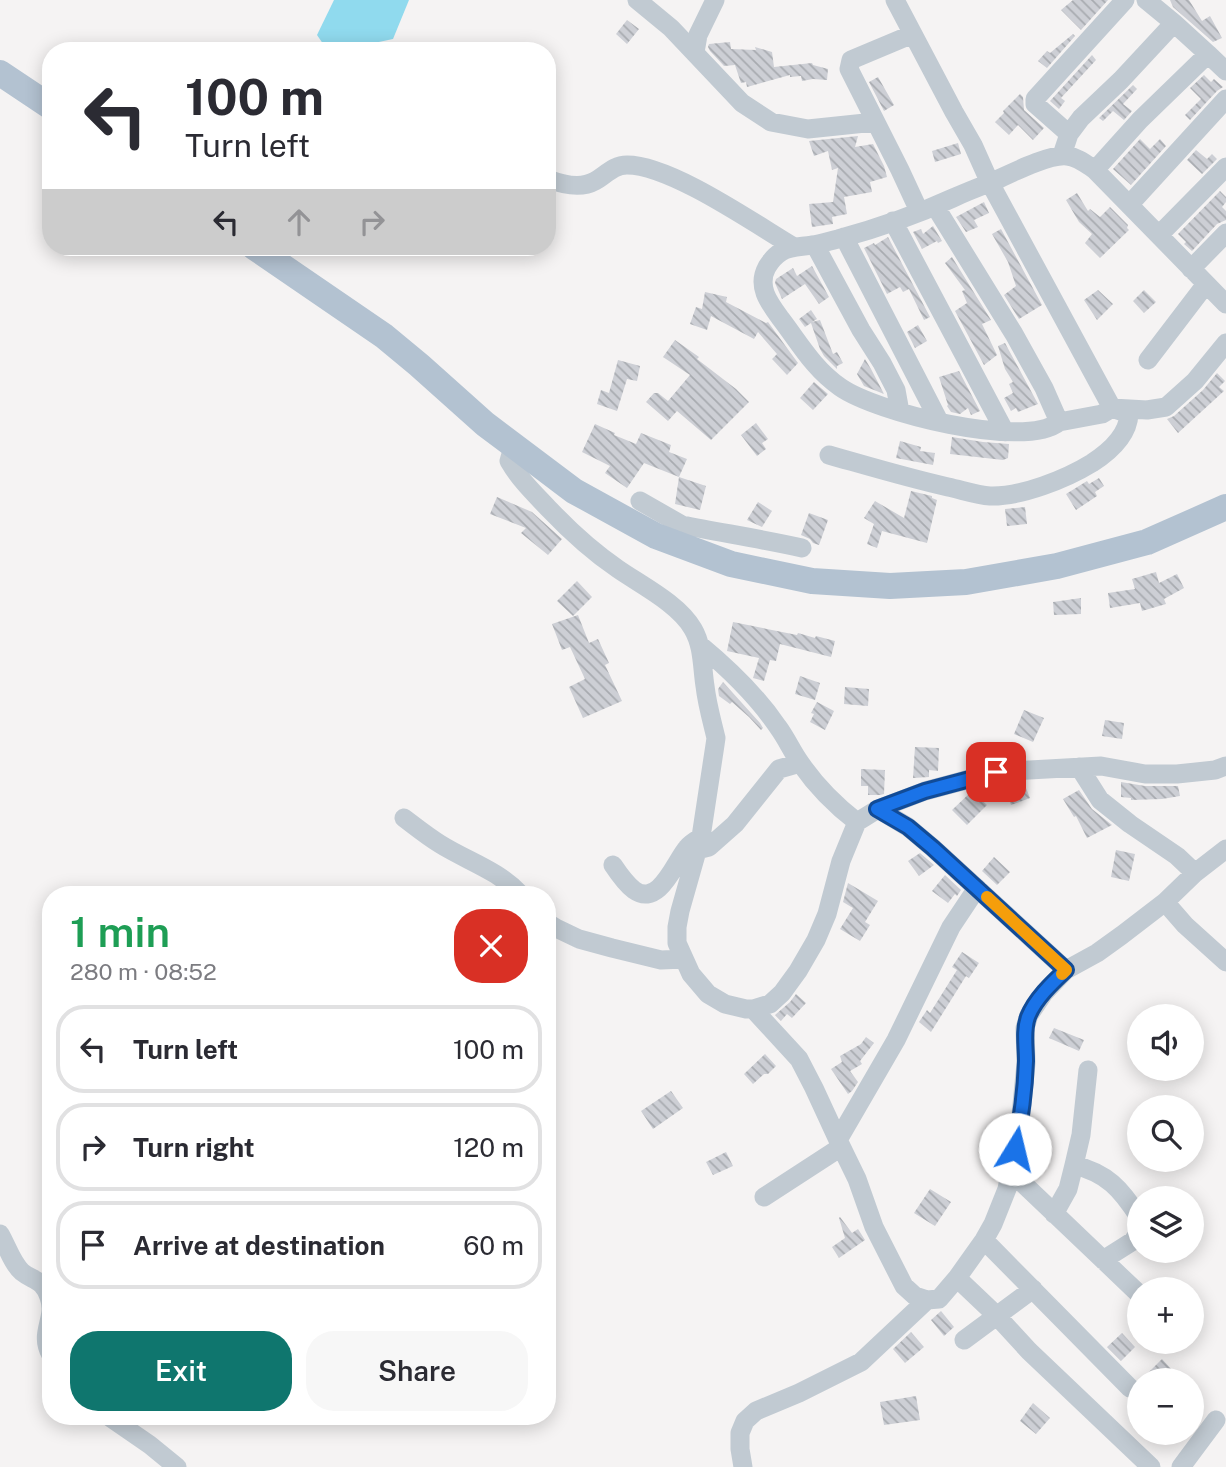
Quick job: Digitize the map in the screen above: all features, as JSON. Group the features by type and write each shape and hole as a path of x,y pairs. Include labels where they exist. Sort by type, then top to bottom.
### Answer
{"main road":[{"path":"0,73 42,101"},
{"path":"267,256 384,336 513,447 574,492 656,536 677,534 731,564 812,582 890,586 966,582 1057,566 1147,542 1226,507"}],"street":[{"path":"637,0 671,28 742,103 771,122 807,129 875,122"},
{"path":"695,52 698,35 715,0"},
{"path":"829,455 930,483 988,496 1003,495 1027,491 1083,469 1116,443 1129,421 1129,414 1112,408 989,183 973,145 895,0"},
{"path":"1069,134 1035,104 1035,99 1125,0"},
{"path":"1146,0 1226,71"},
{"path":"1062,155 1069,134 1082,118 1174,23"},
{"path":"913,34 851,60 849,69 900,170 1014,334 1044,388 1059,422"},
{"path":"1095,170 1140,120 1208,54"},
{"path":"1129,205 1226,99"},
{"path":"1226,304 1095,170 1078,159 1062,155 1033,163 893,221 815,245 782,251 766,268 762,288 805,355 841,389 900,412 960,426 1005,432 1054,427 1059,422 1102,414 1112,408 1147,410 1166,407 1195,381 1226,343"},
{"path":"556,181 575,185 586,184 620,165 640,166 698,190 794,247"},
{"path":"1160,234 1226,167"},
{"path":"893,221 1005,432"},
{"path":"1191,270 1226,233"},
{"path":"844,237 939,421"},
{"path":"815,245 896,390 900,412"},
{"path":"1148,360 1206,284"},
{"path":"513,447 509,461 537,497 576,536 687,619 700,645 705,689 716,738 699,844 677,927 677,943 691,974 708,994 725,1004 753,1009 770,1003 782,993 816,940 827,914 841,861 857,822 877,809 925,791 996,772 1101,766 1145,774 1177,774 1226,766"},
{"path":"640,501 677,534 755,537 802,548"},
{"path":"700,645 751,693 779,728 800,763 835,805 857,822"},
{"path":"613,865 635,892 646,895 656,891 664,884 693,842 709,847 735,824 779,769 800,763"},
{"path":"1079,767 1100,800 1129,824 1177,856 1195,873"},
{"path":"877,809 908,827 933,848 1066,970"},
{"path":"404,818 440,844 493,872 510,886"},
{"path":"753,1009 799,1059 857,1180 874,1227 904,1286 915,1296 927,1300 939,1299 984,1240 1007,1189 1020,1125 1026,1063 1025,1028 1029,1015 1044,993 1066,970 1097,953 1165,902 1195,873 1226,849"},
{"path":"764,1197 840,1143 896,1040 951,928 977,888"},
{"path":"1165,902 1185,925 1223,955"},
{"path":"556,928 579,939 661,960 684,959"},
{"path":"1054,1213 1068,1189 1074,1165 1081,1135 1088,1070"},
{"path":"1074,1165 1097,1172 1112,1182 1127,1199"},
{"path":"1011,1172 1127,1283"},
{"path":"0,1234 22,1272 42,1285"},
{"path":"984,1240 1127,1385"},
{"path":"1103,1260 1127,1245"},
{"path":"957,1278 1151,1467"},
{"path":"964,1340 1033,1289"},
{"path":"743,1467 740,1433 745,1421 755,1411 799,1393 861,1362 927,1300"},
{"path":"1181,1467 1216,1420"},
{"path":"121,1425 177,1467"}],"water":[{"path":"334,0 409,0 393,39 379,42 322,42 317,35"}],"building":[{"path":"1073,0 1108,0 1081,30 1061,10"},
{"path":"1170,0 1189,0 1202,21 1210,16 1222,38 1213,42 1173,7"},
{"path":"627,20 639,29 627,44 616,34"},
{"path":"1073,34 1075,36 1047,68 1038,61 1047,51 1050,53"},
{"path":"730,42 731,49 756,50 755,47 772,52 774,67 812,63 828,69 827,80 802,81 801,76 790,75 747,87 746,82 741,83 735,65 724,66 708,47 709,44"},
{"path":"1092,55 1096,60 1061,98 1065,101 1059,109 1050,101"},
{"path":"1204,75 1211,82 1214,79 1223,87 1190,120 1185,115 1201,99 1190,88"},
{"path":"878,77 894,105 884,111 869,82"},
{"path":"1133,85 1137,89 1123,104 1132,111 1124,120 1113,111 1103,121 1099,118"},
{"path":"1020,94 1023,97 1024,110 1044,128 1033,140 1018,125 1009,135 995,122"},
{"path":"858,136 855,147 873,144 887,177 870,182 872,192 844,197 847,214 832,217 833,224 812,227 809,204 833,202 838,168 832,170 828,151 814,156 809,141"},
{"path":"1140,139 1150,149 1160,139 1166,146 1131,185 1113,169"},
{"path":"958,143 961,154 935,162 932,151"},
{"path":"1196,150 1207,159 1212,154 1217,159 1202,174 1187,160"},
{"path":"1220,191 1226,197 1222,207 1226,211 1226,220 1217,224 1192,251 1178,234"},
{"path":"1077,193 1088,211 1090,209 1100,217 1110,207 1128,225 1129,230 1100,258 1085,243 1092,234 1079,222 1066,200"},
{"path":"984,202 989,213 974,220 978,227 966,232 956,217"},
{"path":"933,226 942,241 922,249 913,232 921,229 923,234"},
{"path":"1001,229 1042,305 1019,319 1004,295 1016,286 1008,262 992,234"},
{"path":"888,237 930,317 924,320 909,289 903,292 900,287 887,294 864,248"},
{"path":"952,257 991,320 982,324 997,355 984,365 955,311 967,303 962,291 965,290 945,263"},
{"path":"812,266 829,297 819,304 805,284 782,299 775,283 776,279 793,268 797,276"},
{"path":"1098,290 1113,304 1097,320 1084,300"},
{"path":"1144,290 1156,302 1144,313 1133,301"},
{"path":"705,292 727,297 726,302 768,322 798,363 787,375 772,359 777,354 758,332 754,339 711,316 707,330 690,324 696,307 702,309"},
{"path":"811,310 817,319 812,322 820,320 833,354 837,352 843,363 837,366 837,369 820,349 811,323 805,327 799,319"},
{"path":"918,325 927,341 915,348 907,332"},
{"path":"675,340 699,357 697,359 749,402 711,440 677,411 668,421 646,402 654,393 668,401 690,375 663,357"},
{"path":"1005,343 1038,404 1018,412 1016,408 1011,411 1004,398 1013,393 1009,384 1013,382 1005,369 998,346"},
{"path":"865,359 884,394 864,386 857,374"},
{"path":"618,360 640,366 637,381 627,379 617,411 597,404 601,390 609,393"},
{"path":"959,371 980,411 971,415 968,408 960,414 951,412 939,377"},
{"path":"1217,373 1225,381 1219,387 1224,391 1178,433 1167,419 1203,390"},
{"path":"814,382 828,394 813,410 800,398"},
{"path":"756,423 768,439 762,443 766,449 757,456 741,435"},
{"path":"595,424 636,444 641,433 671,445 669,452 687,459 679,477 644,463 627,488 605,473 610,466 582,452"},
{"path":"952,437 1009,444 1008,458 1003,460 950,454"},
{"path":"900,441 921,447 920,451 935,453 933,465 896,458"},
{"path":"679,477 706,486 700,510 675,504"},
{"path":"1099,478 1104,486 1095,492 1097,496 1076,510 1066,494 1087,481 1089,484"},
{"path":"911,491 932,496 937,500 927,543 882,531 877,548 867,544 874,524 864,518 875,501 904,518"},
{"path":"497,497 532,512 562,539 548,555 521,533 526,528 490,514"},
{"path":"758,502 772,511 762,527 747,520"},
{"path":"1025,507 1027,524 1007,526 1005,509"},
{"path":"809,513 828,520 819,545 801,535"},
{"path":"1156,572 1159,583 1177,574 1184,588 1164,599 1166,604 1142,611 1140,603 1110,608 1108,593 1135,589 1132,579"},
{"path":"577,581 592,597 573,616 557,601"},
{"path":"1081,598 1081,614 1054,615 1053,602"},
{"path":"578,615 589,643 598,639 609,663 605,665 622,701 583,718 569,687 585,679 570,647 562,650 552,624"},
{"path":"733,622 835,641 831,657 780,644 776,661 770,660 764,681 753,678 759,658 727,651"},
{"path":"800,676 820,683 815,700 795,694"},
{"path":"723,682 760,723 763,728 761,730 732,702 730,704 719,696 718,689"},
{"path":"845,687 869,689 868,706 844,704"},
{"path":"817,702 834,711 825,730 810,722"},
{"path":"1024,710 1044,718 1033,742 1014,734"},
{"path":"1105,720 1124,723 1122,739 1102,736"},
{"path":"915,747 939,748 938,771 929,770 929,777 913,778"},
{"path":"861,769 885,770 884,794 868,795 868,786 861,786"},
{"path":"1121,782 1145,786 1178,786 1180,796 1131,800 1121,797"},
{"path":"1024,783 1030,798 1011,805 1004,784"},
{"path":"1079,790 1092,809 1112,825 1087,838 1076,816 1074,817 1063,799"},
{"path":"972,791 987,805 967,825 952,810"},
{"path":"1116,850 1135,854 1129,881 1111,877"},
{"path":"920,853 934,865 919,876 908,861"},
{"path":"994,857 1010,872 997,885 982,871"},
{"path":"945,875 961,890 948,903 932,891"},
{"path":"848,883 878,901 865,922 870,925 860,941 840,929 853,908 843,902"},
{"path":"962,952 979,963 969,978 966,976 931,1032 919,1022 927,1010 930,1013 957,970 952,967"},
{"path":"796,994 806,1003 792,1018 787,1014 781,1021 775,1015"},
{"path":"1054,1028 1084,1040 1079,1051 1049,1038"},
{"path":"866,1037 874,1043 860,1061 862,1064 850,1071 858,1082 848,1094 831,1069 842,1062 840,1056 861,1044"},
{"path":"765,1054 776,1066 753,1084 744,1074"},
{"path":"671,1091 683,1108 653,1129 641,1111"},
{"path":"726,1152 733,1166 713,1175 706,1162"},
{"path":"930,1189 951,1202 935,1226 914,1213"},
{"path":"840,1217 852,1233 858,1229 865,1240 839,1258 832,1247 845,1238"},
{"path":"941,1311 954,1327 944,1336 931,1320"},
{"path":"911,1332 924,1347 905,1363 893,1349"},
{"path":"1122,1333 1127,1338 1128,1354 1121,1361 1107,1347"},
{"path":"1162,1359 1170,1368 1153,1368"},
{"path":"916,1396 920,1420 884,1425 880,1402"},
{"path":"1033,1403 1050,1418 1036,1434 1020,1421"}],"slow traffic":[{"path":"987,897 1066,970 1062,974"}],"route":[{"path":"996,772 925,791 877,809 908,827 933,848 1066,970 1044,993 1029,1015 1025,1028 1026,1063 1015,1149"}]}
